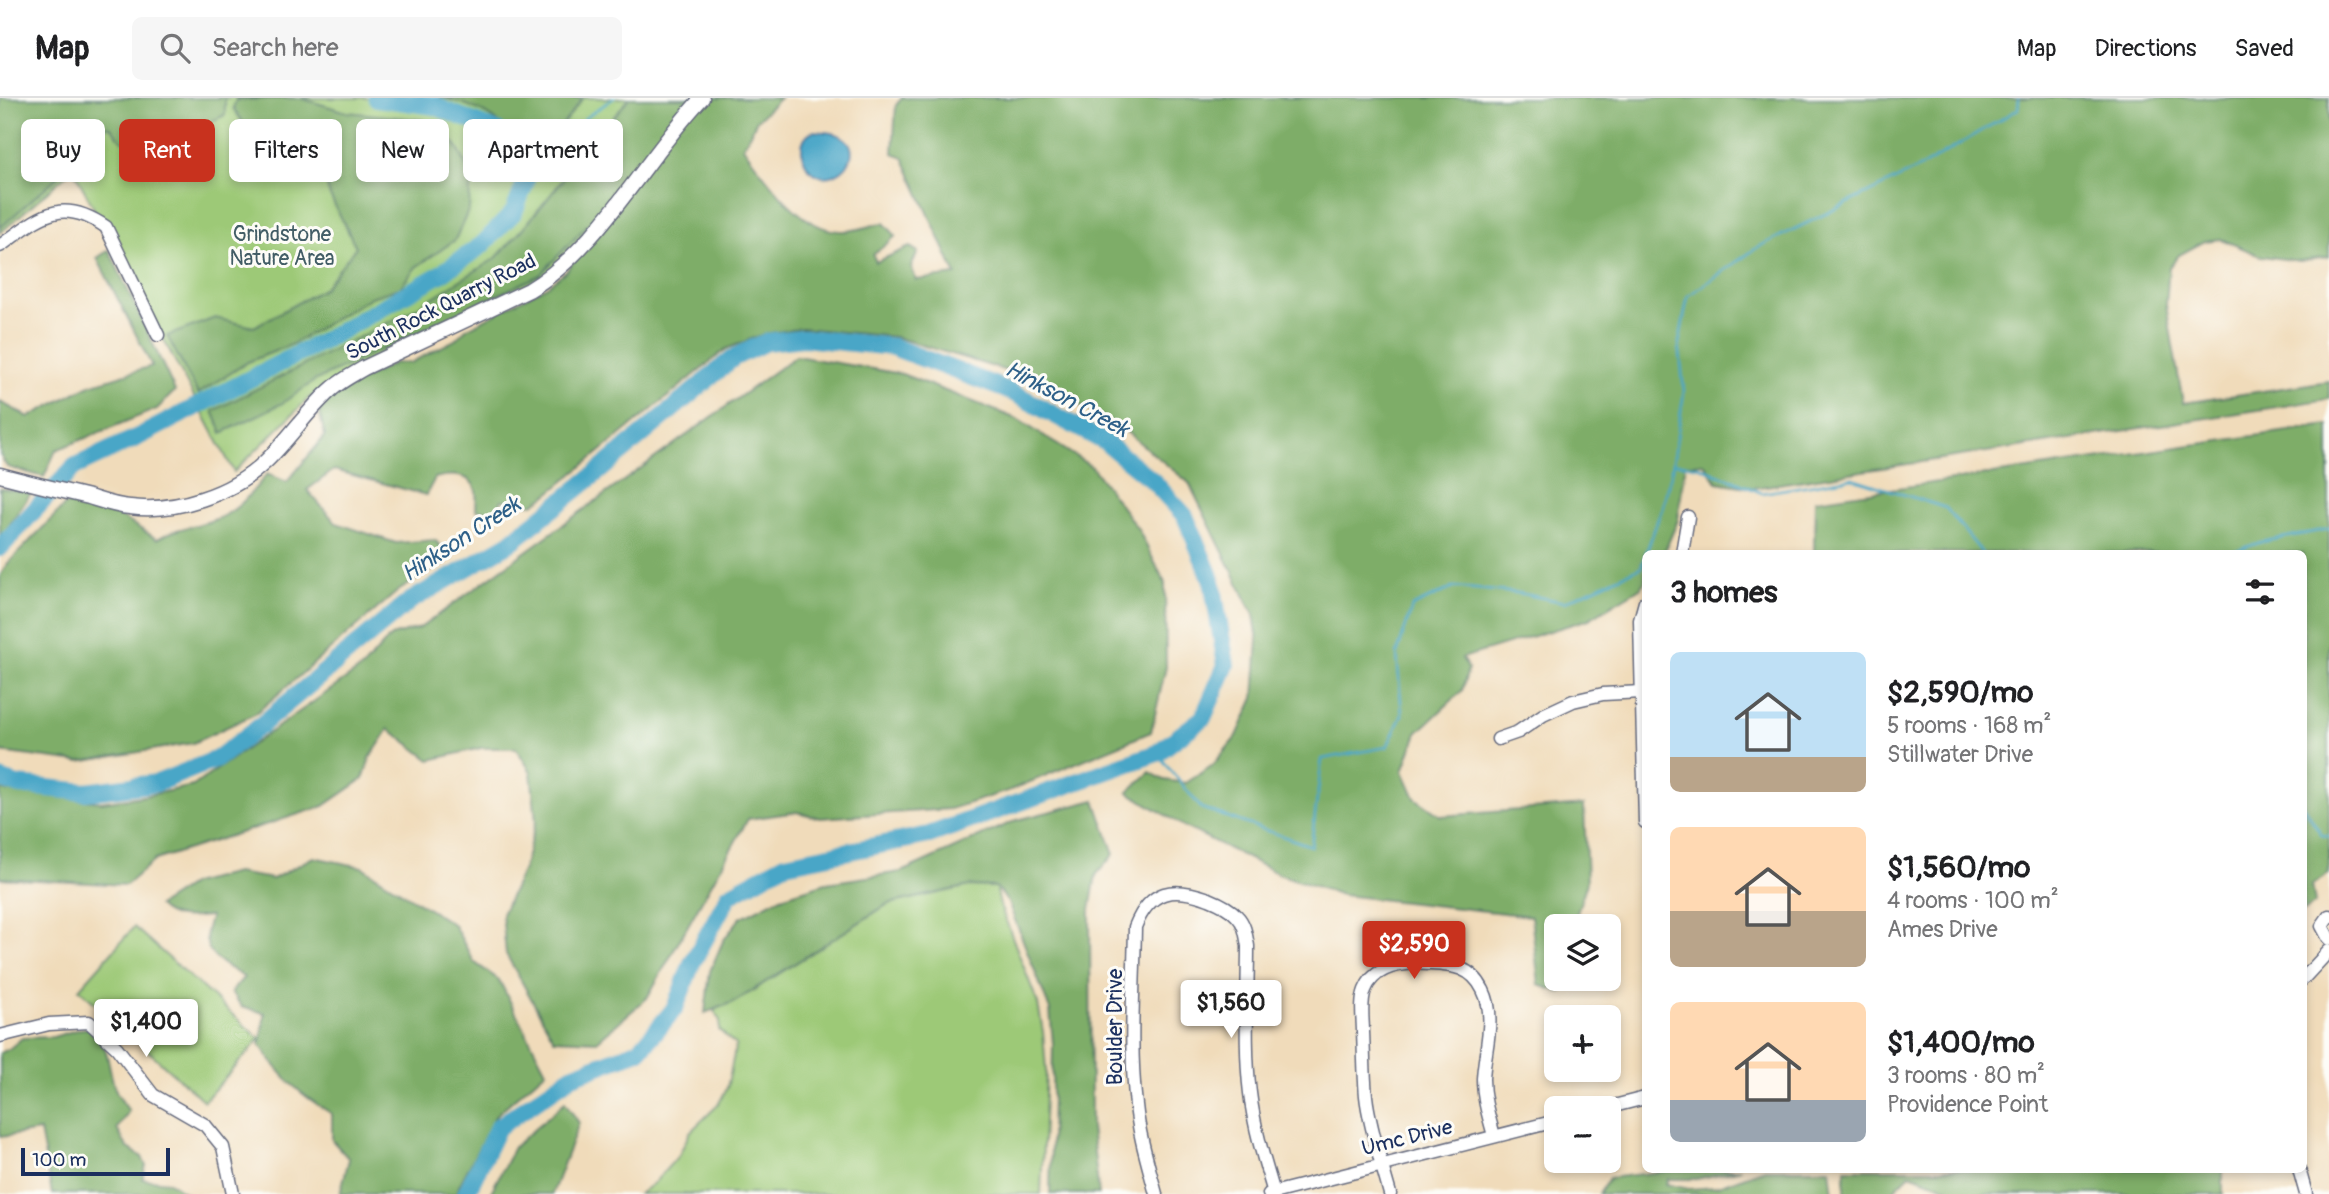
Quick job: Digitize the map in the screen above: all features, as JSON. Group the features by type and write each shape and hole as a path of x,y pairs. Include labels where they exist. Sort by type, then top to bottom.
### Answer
{"street":[{"name":"South Rock Quarry Road","path":"4,476 130,507 184,503 207,498 225,490 264,463 315,405 348,377 548,279 593,233 672,131 702,98"},
{"path":"0,246 40,217 56,212 75,211 91,217 106,227 158,335"},
{"path":"1682,550 1688,517"},
{"path":"1498,739 1518,732 1543,715 1573,701 1604,694 1642,692 1642,613"},
{"name":"Boulder Drive","path":"1156,1194 1140,1135 1133,1069 1135,927 1142,910 1154,899 1173,892 1188,892 1220,903 1237,915 1245,929 1248,946 1250,1091 1256,1132 1271,1193"},
{"path":"2329,916 2322,926 2329,939"},
{"path":"2307,975 2329,951"},
{"path":"1390,1194 1366,1098 1362,1005 1366,989 1373,978 1386,968 1401,964 1429,964 1461,968 1483,988 1489,1016 1483,1080 1485,1105 1494,1136"},
{"path":"0,1036 49,1024 89,1022 117,1048 153,1095 205,1125 211,1132 223,1147 233,1194"},
{"path":"1621,1104 1642,1099"},
{"name":"Umc Drive","path":"1271,1193 1544,1124"},
{"path":"2300,1173 2306,1194"}],"green space":[{"name":"Grindstone Nature Area","path":"0,98 703,98 540,284 310,397 234,472 80,182 105,182 105,119 21,119 21,182 58,182 0,233"},
{"path":"0,98 225,98 225,115 215,120 119,119 119,137 111,127 105,126 105,119 21,119 21,182 52,182 0,228"},
{"path":"300,98 347,112 414,119 356,119 356,182 449,182 449,140 456,145 463,159 463,182 471,182 469,209 455,240 416,267 400,288 371,297 293,344 248,362 198,394 167,336 215,318 254,327 323,289 356,247 326,182 342,182 342,119 241,119 233,108 236,100"},
{"path":"443,98 583,98 567,119 494,119 471,106"},
{"path":"629,98 780,98 757,120 743,147 762,173 798,212 825,228 845,231 884,223 896,236 873,255 876,262 910,247 918,252 911,267 916,280 956,275 903,157 893,153 896,105 902,98 2329,98 2329,257 2300,261 2261,256 2221,239 2205,241 2179,255 2169,267 2166,305 2183,403 2329,381 2329,399 1753,488 1717,482 1704,463 1685,465 1678,520 1665,550 1642,550 1640,588 1589,619 1462,658 1468,669 1462,691 1417,733 1403,771 1415,798 1441,816 1584,805 1587,882 1577,914 1544,914 1544,987 1539,985 1531,916 1342,895 1281,875 1185,827 1128,792 1150,772 1164,780 1186,783 1213,765 1237,736 1254,698 1258,640 1254,615 1189,483 1118,425 1017,374 895,337 802,328 764,334 726,349 533,504 502,500 496,512 476,510 474,485 459,476 435,478 426,495 334,470 307,490 336,523 396,543 435,540 452,558 398,591 255,714 193,743 79,762 0,752 0,576 7,564 67,503 110,510 157,539 227,514 246,499 267,474 287,482 325,436 319,411 335,394 394,363 410,363 455,340 466,329 547,286 567,270 617,208 630,180 540,275 316,380 281,404 222,433 213,411 409,312 496,258 561,182 623,182 623,119 612,119"},
{"path":"109,250 175,391 157,409 56,450 44,477 7,467 0,455 0,402 29,417 90,385 152,366 97,258"},
{"path":"796,356 902,374 1017,419 1092,467 1138,529 1165,583 1166,667 1151,732 1008,791 950,809 820,818 797,812 748,819 647,998 597,1041 554,1039 506,954 502,914 524,867 536,821 531,772 516,748 481,748 430,760 389,729 370,758 363,779 324,806 155,860 126,885 0,878 0,790 101,802 193,786 363,667 391,636 420,628"},
{"path":"2329,425 2329,874 2312,885 2315,903 2307,909 2307,550 1814,550 1815,500"},
{"path":"0,488 31,493 0,539"},
{"path":"1095,800 1114,854 1096,875 1090,910 1091,1127 1099,1194 1050,1194 1053,1044 1050,1010 1008,902 996,887 970,886 888,904 736,1001 705,1013 710,971 723,941 740,918 781,897 826,883 901,872 1017,820"},
{"path":"313,857 362,867 454,925 474,962 499,980 546,1071 496,1115 457,1194 340,1194 349,1159 332,1140 332,1114 292,1084 260,1045 265,1013 242,1007 231,992 244,977 225,966 212,954 206,938 211,916 177,916 158,906 192,884 236,873 273,879"},
{"path":"970,886 996,887 1000,905 1038,1004 1046,1070 1041,1194 639,1194 655,1182 679,1155 690,1132 718,1105 727,1088 736,1045 719,1030 720,1021 714,1010 736,1001 888,904"},
{"path":"134,927 260,1039 204,1101 79,989"},
{"path":"89,1028 106,1050 117,1093 129,1111 117,1129 127,1147 142,1157 146,1166 142,1179 169,1182 187,1194 52,1194 40,1131 0,1137 0,1053 22,1038 53,1037"},
{"path":"565,1102 579,1123 552,1194 490,1194 514,1147"},
{"path":"1650,1173 1723,1173 1696,1179 1668,1179 1666,1184 1689,1189 1715,1187 1754,1173 1830,1173 1833,1194 1599,1194 1609,1178"},
{"path":"1845,1173 2223,1173 2223,1194 1963,1194 1910,1174 1890,1194 1845,1194"}],"water":[{"path":"814,131 828,132 847,140 852,151 849,162 842,171 825,177 816,175 809,169 804,161 803,143 807,135"}],"waterway":[{"name":"Hinkson Creek","path":"0,548 74,467 138,437 325,340 439,275 482,245 514,212 526,181 515,155 499,132 435,106 377,98"},
{"path":"585,119 614,98"},
{"path":"1672,469 1684,392 1679,343 1688,296 1758,247 1925,165 2018,109 2019,98"},
{"name":"Hinkson Creek","path":"0,779 18,785 86,792 157,783 217,759 410,601 510,543 733,358 766,342 803,338 893,347 1012,392 1105,442 1153,481 1185,516 1212,581 1226,665 1203,718 1157,753 929,835 785,864 729,895 692,963 675,1008 640,1050 572,1076 498,1127 466,1194"},
{"path":"1647,550 1674,463 1701,467 1762,493 1852,478 1946,508 1980,550"},
{"path":"2238,550 2261,542 2329,529"},
{"path":"1157,753 1201,808 1311,846 1322,759 1387,747 1402,715 1397,654 1412,607 1454,587 1518,593 1564,602 1642,564"},
{"path":"2307,812 2322,835 2329,836"}]}
